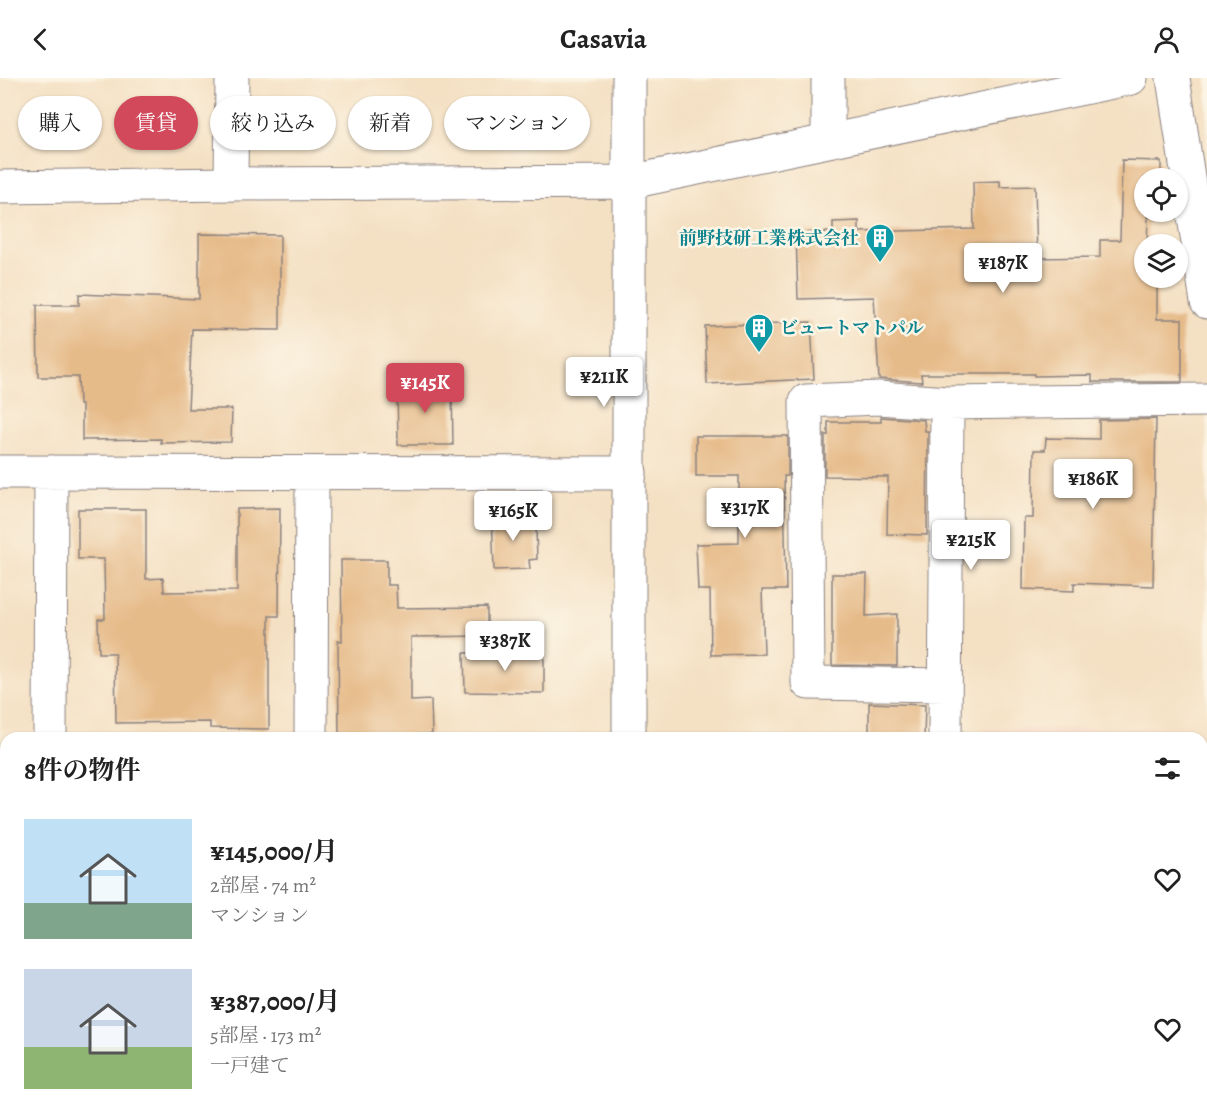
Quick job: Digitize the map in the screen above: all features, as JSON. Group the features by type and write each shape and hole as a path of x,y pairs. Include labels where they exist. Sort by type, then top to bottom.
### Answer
{"street":[{"path":"231,184 232,78"},
{"path":"629,78 629,732"},
{"path":"828,78 828,140"},
{"path":"0,187 630,182 1131,78"},
{"path":"1173,78 1207,302"},
{"path":"945,685 808,682 806,401 879,398 946,403 1207,400"},
{"path":"945,732 946,403"},
{"path":"0,472 630,473"},
{"path":"50,732 51,472"},
{"path":"311,732 312,472"}],"shaded area":[{"path":"1191,728 1191,732 983,732 983,729"}],"building":[{"path":"1122,160 1161,161 1161,168 1134,168 1134,222 1148,222 1147,234 1134,234 1134,288 1157,288 1157,319 1182,319 1182,382 1092,382 1092,375 1034,376 1034,374 921,374 922,382 879,379 874,297 798,299 796,233 833,232 833,222 859,221 859,232 974,229 973,182 1000,181 1000,187 1035,186 1037,258 1100,257 1100,240 1120,240"},
{"path":"199,234 280,235 280,330 192,329 188,409 232,409 231,442 161,443 161,439 82,440 82,405 79,405 78,377 38,377 37,305 79,305 79,294 199,299"},
{"name":"ビュートマトパル","path":"811,322 814,379 707,384 705,326"},
{"path":"397,383 452,383 453,445 398,445"},
{"path":"881,417 924,420 925,431 928,431 927,535 887,534 888,477 825,476 825,435 828,435 828,422 881,422"},
{"path":"1156,419 1153,586 1074,583 1074,591 1023,589 1024,518 1033,518 1034,450 1045,450 1046,438 1099,439 1099,420"},
{"path":"696,436 788,436 788,476 784,476 786,590 762,590 764,654 711,655 710,590 698,590 696,544 739,543 739,476 696,476"},
{"path":"280,508 279,616 269,616 269,729 210,728 210,722 116,723 115,653 99,653 98,619 105,619 104,559 78,559 78,509 146,509 146,579 163,578 164,592 237,591 237,509"},
{"path":"524,511 525,529 536,529 537,559 529,560 530,569 494,570 492,513"},
{"path":"341,560 387,560 387,585 396,585 397,608 487,607 487,636 411,637 411,701 431,700 432,732 339,732 338,641 342,641"},
{"path":"832,574 867,574 866,616 897,614 897,666 832,665"},
{"path":"544,652 544,693 465,692 464,653"},
{"path":"869,703 925,705 924,732 869,732"}],"place":[{"name":"前野技研工業株式会社","path":"880,264"},
{"name":"ビュートマトパル","path":"759,354"}]}
